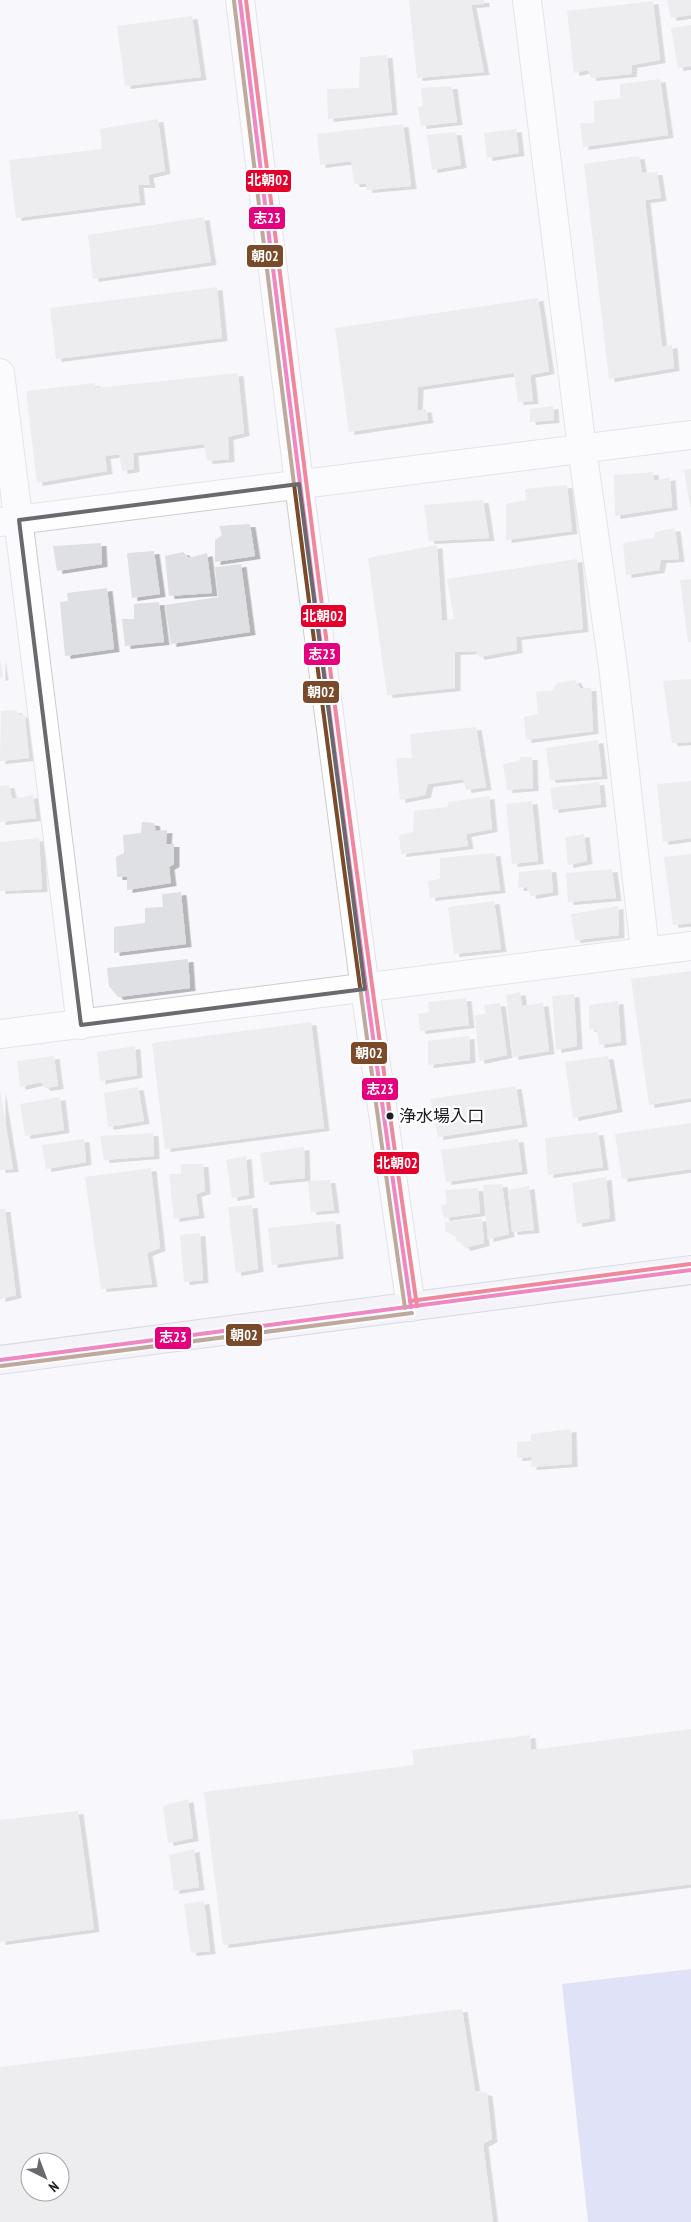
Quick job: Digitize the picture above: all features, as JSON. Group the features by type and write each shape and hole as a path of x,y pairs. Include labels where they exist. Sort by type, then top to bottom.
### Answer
{"main road":[{"path":"0,1360 691,1270"}],"street":[{"path":"240,0 299,484 365,989 411,1307"},
{"path":"527,0 582,449 613,666 645,951"},
{"path":"0,373 10,521 81,1026"},
{"path":"10,521 691,435"},
{"path":"0,1034 81,1026 691,946"}],"highlighted area":[{"path":"299,484 365,989 81,1025 19,520"}],"water":[{"path":"691,1969 691,2222 588,2222 562,1984"}],"building":[{"path":"409,0 484,0 484,4 471,5 484,72 417,78"},
{"path":"667,0 691,0 691,15 671,18"},
{"path":"653,1 660,60 632,65 631,74 591,78 588,70 574,73 567,11"},
{"path":"192,16 201,77 125,86 117,26"},
{"path":"691,25 691,66 678,68 671,28"},
{"path":"387,55 392,112 328,119 327,89 359,88 360,57"},
{"path":"660,79 668,135 583,147 580,123 594,123 594,101 620,98 620,84"},
{"path":"452,86 457,122 421,126 418,107 423,106 421,88"},
{"path":"158,119 165,171 148,175 150,185 138,185 140,202 16,218 9,160 102,149 100,129"},
{"path":"403,124 411,186 367,190 366,184 354,184 351,161 320,165 317,134"},
{"path":"516,129 519,153 487,158 484,133"},
{"path":"456,132 461,165 432,170 427,135"},
{"path":"639,156 642,173 657,172 661,198 645,200 662,347 672,345 674,368 609,379 584,164"},
{"path":"204,217 211,262 93,279 88,235"},
{"path":"217,287 222,338 56,359 50,308"},
{"path":"538,298 549,371 530,375 533,401 518,402 514,373 418,387 417,411 426,409 428,420 349,432 335,328"},
{"path":"238,373 244,433 228,437 229,459 207,461 204,444 133,453 134,469 122,471 119,454 105,456 107,471 37,483 26,391 95,383 95,388"},
{"path":"553,406 554,420 530,422 530,409"},
{"path":"691,469 691,507 690,507 684,470"},
{"path":"653,472 654,481 670,477 672,507 615,516 614,475"},
{"path":"567,485 572,531 506,540 506,504 526,500 525,489"},
{"path":"483,500 489,538 429,541 424,505"},
{"path":"250,524 255,556 215,562 215,540 222,535 219,526"},
{"path":"675,528 679,559 661,560 659,570 626,575 623,543 654,538 655,532"},
{"path":"101,543 102,564 57,571 53,546"},
{"path":"437,545 442,621 454,619 447,579 577,559 583,629 516,637 517,650 479,657 476,651 455,652 455,688 387,695 368,558"},
{"path":"154,551 160,594 132,598 127,553"},
{"path":"183,552 189,558 207,553 212,593 169,596 165,556"},
{"path":"241,564 250,632 171,644 165,605 218,597 215,567"},
{"path":"691,579 691,642 688,642 680,580"},
{"path":"107,588 114,649 65,656 60,602 68,601 67,593"},
{"path":"159,602 164,642 125,646 122,619 134,619 134,604"},
{"path":"0,657 3,677 0,678"},
{"path":"691,679 691,742 672,743 663,681"},
{"path":"575,680 580,688 591,688 593,731 526,740 524,717 538,714 536,692 553,690 557,683"},
{"path":"16,710 19,714 25,716 29,758 0,761 1,711"},
{"path":"476,727 486,787 466,790 463,779 428,784 425,795 400,800 396,758 412,758 410,734"},
{"path":"598,740 602,776 550,780 546,748"},
{"path":"520,757 532,757 533,788 507,790 503,764 519,761"},
{"path":"691,781 691,838 663,842 657,784"},
{"path":"599,782 601,804 553,810 550,788"},
{"path":"9,785 12,799 33,795 36,818 0,822 0,786"},
{"path":"489,796 492,829 466,834 468,846 401,854 399,835 413,832 414,811 447,807 449,802"},
{"path":"532,801 538,861 512,864 506,804"},
{"path":"142,822 154,823 156,831 167,830 166,844 174,844 174,864 169,867 171,883 127,890 127,877 117,877 116,857 124,853 123,835 141,833"},
{"path":"584,834 587,861 568,865 565,837"},
{"path":"39,838 42,889 0,891 0,842"},
{"path":"495,853 500,890 430,898 428,881 440,879 440,858"},
{"path":"691,854 691,923 673,925 664,857"},
{"path":"551,869 553,892 531,896 527,887 518,888 519,872"},
{"path":"612,869 616,898 568,902 566,873"},
{"path":"181,892 186,944 114,953 114,927 145,923 145,908 163,907 162,894"},
{"path":"494,901 501,949 454,954 448,907"},
{"path":"618,906 619,935 575,940 571,914"},
{"path":"188,959 190,988 118,997 109,986 107,968"},
{"path":"691,971 691,1098 649,1105 631,979"},
{"path":"520,992 522,1006 543,1003 549,1051 513,1057 506,995"},
{"path":"574,994 577,1046 556,1050 552,996"},
{"path":"466,998 469,1025 420,1031 418,1014 429,1012 428,1002"},
{"path":"618,1001 621,1042 599,1045 595,1029 589,1029 589,1005"},
{"path":"500,1003 507,1055 479,1061 475,1015 486,1014 484,1005"},
{"path":"311,1022 324,1128 165,1149 152,1043"},
{"path":"469,1036 470,1060 428,1065 428,1041"},
{"path":"135,1046 137,1075 100,1081 97,1052"},
{"path":"54,1056 58,1086 45,1088 41,1082 20,1087 17,1061"},
{"path":"608,1056 617,1109 573,1118 565,1062"},
{"path":"516,1086 522,1124 438,1137 430,1099"},
{"path":"138,1087 144,1121 108,1127 104,1093"},
{"path":"0,1089 13,1169 0,1170"},
{"path":"60,1097 64,1130 25,1136 20,1104"},
{"path":"691,1123 691,1169 622,1179 615,1134"},
{"path":"598,1132 603,1167 548,1175 545,1138"},
{"path":"153,1133 154,1156 104,1160 100,1136"},
{"path":"84,1139 86,1162 46,1169 42,1145"},
{"path":"518,1139 522,1171 446,1182 441,1150"},
{"path":"304,1147 305,1178 264,1182 260,1153"},
{"path":"246,1156 249,1195 232,1198 226,1160"},
{"path":"181,1164 203,1164 205,1191 196,1194 199,1215 174,1219 169,1174 181,1174"},
{"path":"151,1168 160,1248 147,1253 152,1284 101,1289 85,1177"},
{"path":"606,1177 610,1218 577,1224 572,1183"},
{"path":"330,1180 334,1210 311,1212 308,1181"},
{"path":"502,1184 509,1234 488,1239 483,1185"},
{"path":"529,1186 534,1230 512,1232 508,1190"},
{"path":"478,1188 480,1213 444,1218 441,1206 447,1204 445,1190"},
{"path":"252,1205 258,1269 236,1273 228,1207"},
{"path":"0,1209 5,1209 16,1295 0,1299"},
{"path":"482,1218 484,1243 465,1248 460,1242 457,1242 455,1236 445,1231 445,1222"},
{"path":"335,1221 338,1256 272,1265 268,1228"},
{"path":"200,1233 203,1280 184,1282 180,1235"},
{"path":"571,1429 572,1464 531,1467 532,1457 517,1458 517,1442 531,1441 531,1434"},
{"path":"691,1729 691,1884 223,1945 204,1792 414,1765 412,1750 530,1735 531,1750"},
{"path":"188,1799 193,1838 168,1843 163,1806"},
{"path":"78,1811 94,1929 0,1942 0,1820"},
{"path":"194,1849 199,1887 174,1891 169,1855"},
{"path":"204,1901 210,1951 191,1953 184,1904"},
{"path":"462,2009 475,2091 487,2093 492,2139 483,2144 493,2222 0,2222 0,2067"}],"transit line":[{"name":"志23","path":"240,0 322,654 365,981 411,1307"},
{"name":"北朝02","path":"246,0 349,817 417,1306"},
{"name":"朝02","path":"234,1 316,655 359,982 405,1308"},
{"name":"北朝02","path":"410,1301 690,1264"},
{"name":"志23","path":"0,1360 691,1270"},
{"name":"朝02","path":"1,1366 412,1313"}],"place":[{"name":"浄水場入口","path":"390,1116"}]}
